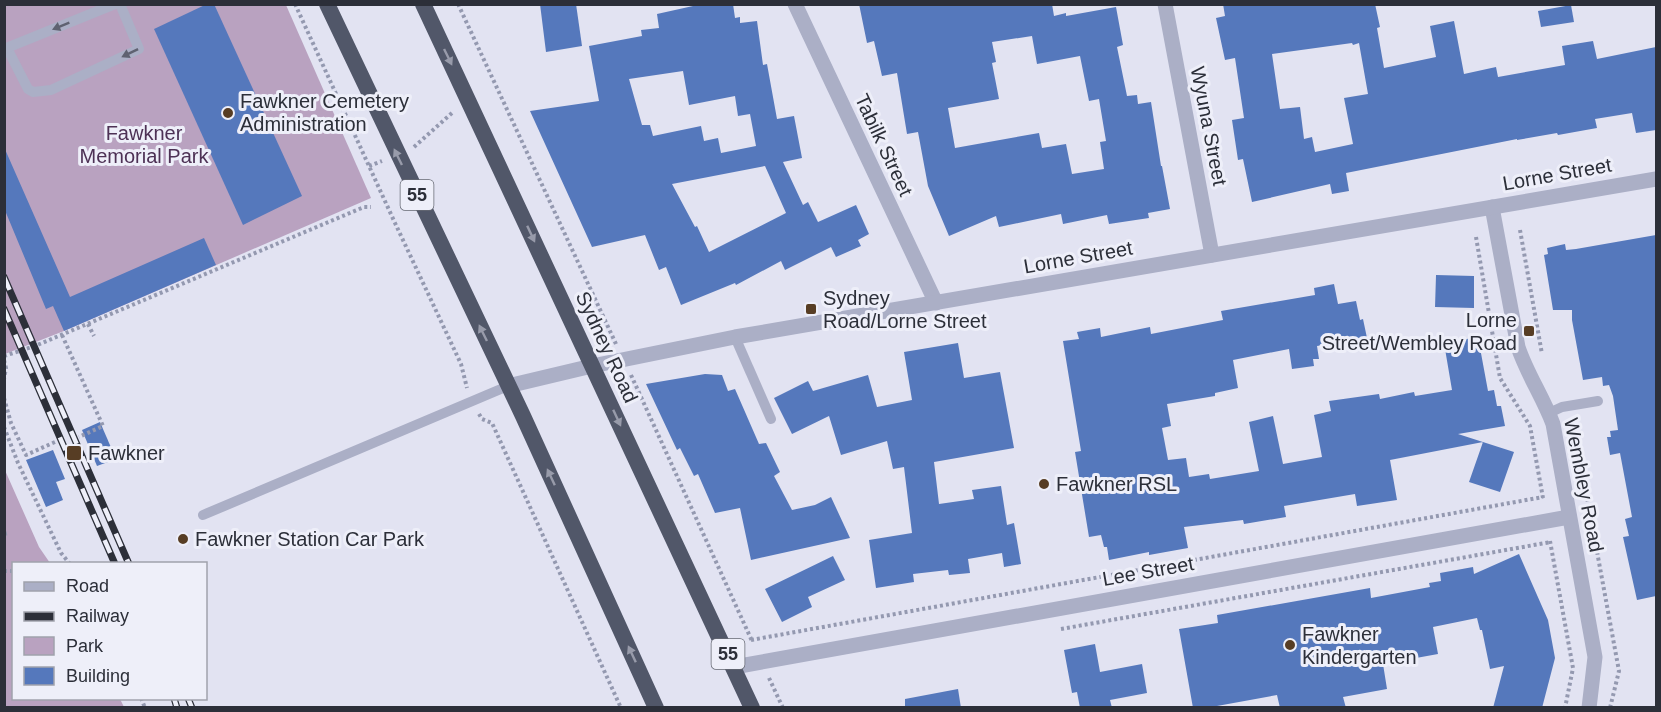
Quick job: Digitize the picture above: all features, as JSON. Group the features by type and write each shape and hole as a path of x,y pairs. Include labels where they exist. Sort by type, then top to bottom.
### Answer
{"highway":[{"name":"55","path":"327,4 508,386 656,708"},
{"name":"Sydney Road","path":"423,4 752,708"}],"street":[{"name":"Tabilk Street","path":"795,4 936,303"},
{"name":"Wyuna Street","path":"1165,4 1212,255"},
{"name":"Lorne Street","path":"508,386 592,366 735,337 1656,179"},
{"name":"Wembley Road","path":"1492,207 1518,347 1524,366 1553,424 1595,657 1589,708"},
{"name":"Lee Street","path":"734,667 1569,517"}],"lane":[{"path":"115,4 6,49 28,89 33,92 51,90 139,49 120,4"},
{"path":"735,337 771,420"},
{"path":"202,515 508,386"},
{"path":"1549,413 1562,407 1598,401"}],"path":[{"path":"295,4 461,364 472,400 482,419 492,423 621,708"},
{"path":"369,166 411,150 453,112 496,88"},
{"path":"4,379 6,368 4,358 364,207 371,207"},
{"path":"1476,237 1500,378 1530,426 1573,668 1565,708"},
{"path":"88,324 94,336"},
{"path":"62,335 103,426 79,437"},
{"path":"4,398 11,423 26,455"},
{"path":"4,427 16,459 61,553 68,562"},
{"path":"16,459 55,442"},
{"path":"751,640 1543,497"},
{"path":"1058,630 1551,542"},
{"path":"771,681 782,679"}],"green space":[{"name":"Fawkner Memorial Park","path":"5,5 286,5 371,198 64,331 5,354"},
{"path":"4,468 39,547 49,562 12,562 12,700 120,700 124,707 5,707"}],"building":[{"name":"Fawkner Cemetery Administration","path":"207,4 214,4 302,196 243,225 154,29"},
{"path":"540,4 576,4 582,46 546,52"},
{"path":"702,4 733,4 735,18 740,17 740,23 757,21 763,65 767,64 777,119 794,116 802,158 783,162 803,205 808,202 818,222 856,205 869,234 858,240 861,246 836,257 831,247 785,270 781,261 736,285 735,283 681,305 666,267 659,270 645,235 592,247 530,111 599,101 589,46 642,36 641,30 659,28 657,14","holes":["683,71 689,105 735,96 738,116 750,114 756,146 721,153 718,138 704,141 701,126 653,136 650,125 642,125 629,79","765,166 786,213 709,252 697,226 695,227 672,184"]},
{"path":"859,4 1052,4 1054,16 1116,7 1123,45 1117,47 1127,96 1137,95 1138,104 1151,102 1170,209 1148,213 1149,218 1109,224 1107,215 1063,224 1061,214 999,227 996,216 949,236 928,186 918,132 907,134 897,73 882,76 874,41 867,43","holes":["1032,36 1037,64 1080,56 1089,101 1099,99 1106,141 1100,142 1104,169 1072,174 1066,144 1042,148 1039,133 955,148 948,108 999,99 992,63 996,62 992,42"]},
{"path":"1223,4 1375,4 1384,68 1436,57 1430,26 1454,21 1464,74 1496,67 1498,77 1565,65 1562,46 1593,41 1597,59 1656,47 1656,130 1636,133 1632,113 1595,119 1597,128 1517,139 1346,173 1349,191 1332,194 1330,184 1252,202 1243,159 1238,160 1232,120 1244,118 1235,58 1225,60 1216,18 1225,16","holes":["1352,43 1353,45 1359,43 1368,94 1344,98 1353,144 1315,152 1312,137 1304,139 1300,107 1280,109 1272,54"]},
{"path":"1571,5 1574,22 1541,27 1538,11"},
{"path":"4,147 70,297 204,238 216,265 64,331 53,306 46,309 4,208"},
{"path":"1656,235 1656,596 1637,600 1623,537 1629,536 1625,519 1632,517 1620,453 1610,455 1607,437 1611,437 1610,431 1618,430 1613,396 1609,385 1603,386 1602,377 1583,380 1572,310 1553,310 1544,255 1548,254 1547,248 1565,244 1566,250"},
{"path":"1436,275 1474,276 1474,308 1435,307"},
{"path":"1334,284 1338,304 1356,301 1367,338 1317,346 1319,359 1313,359 1314,366 1292,369 1289,349 1233,360 1238,388 1215,393 1215,396 1167,404 1171,426 1162,428 1168,460 1186,458 1189,477 1209,474 1210,479 1259,471 1249,422 1273,416 1283,464 1322,457 1314,415 1331,411 1329,401 1379,394 1380,399 1414,392 1415,396 1452,390 1444,343 1478,337 1488,391 1494,390 1497,406 1501,406 1505,426 1458,434 1483,442 1390,460 1397,500 1357,506 1355,494 1284,506 1286,517 1244,524 1243,520 1184,527 1188,548 1149,555 1149,552 1109,560 1107,547 1104,547 1101,535 1089,537 1075,452 1081,451 1063,341 1079,339 1077,332 1100,328 1101,337 1150,327 1151,334 1223,320 1221,311 1315,295 1314,288"},
{"path":"958,343 964,378 1000,372 1014,448 934,462 939,504 974,499 972,490 1001,486 1007,525 1014,523 1021,564 1004,567 1002,553 968,559 970,573 949,575 948,570 913,574 914,582 876,588 869,540 912,533 904,467 893,469 887,441 841,455 829,416 792,434 774,398 808,381 813,391 868,375 877,407 912,400 904,352"},
{"path":"705,374 722,375 728,391 735,389 759,444 766,443 780,472 774,476 792,510 815,505 831,497 850,538 751,560 740,508 715,513 698,474 694,476 680,448 677,450 646,384"},
{"path":"100,422 116,459 97,466 82,430"},
{"path":"1483,442 1514,452 1500,492 1469,482"},
{"path":"53,450 65,479 56,482 63,500 46,507 26,460"},
{"path":"1519,554 1548,620 1555,658 1542,708 1493,708 1504,666 1490,669 1482,630 1480,630 1477,618 1433,627 1438,654 1383,664 1387,689 1343,697 1346,708 1280,708 1277,695 1206,708 1193,708 1179,629 1218,623 1217,615 1370,588 1371,598 1430,587 1429,583 1441,581 1440,573 1473,567 1474,574"},
{"path":"833,556 845,580 808,597 812,607 782,622 765,589"},
{"path":"1095,644 1100,672 1142,664 1147,693 1110,700 1112,708 1080,708 1077,692 1072,693 1064,650"},
{"path":"958,689 961,708 905,708 905,699"}],"railway":[{"path":"4,277 128,562"},
{"path":"4,309 114,562"},
{"path":"175,700 177,708"},
{"path":"189,700 192,708"}],"place":[{"name":"Fawkner Cemetery Administration","path":"228,113"},
{"name":"Sydney Road/Lorne Street","path":"811,309"},
{"name":"Lorne Street/Wembley Road","path":"1529,331"},
{"name":"Fawkner","path":"74,453"},
{"name":"Fawkner RSL","path":"1044,484"},
{"name":"Fawkner Station Car Park","path":"183,539"},
{"name":"Fawkner Kindergarten","path":"1290,645"}]}
